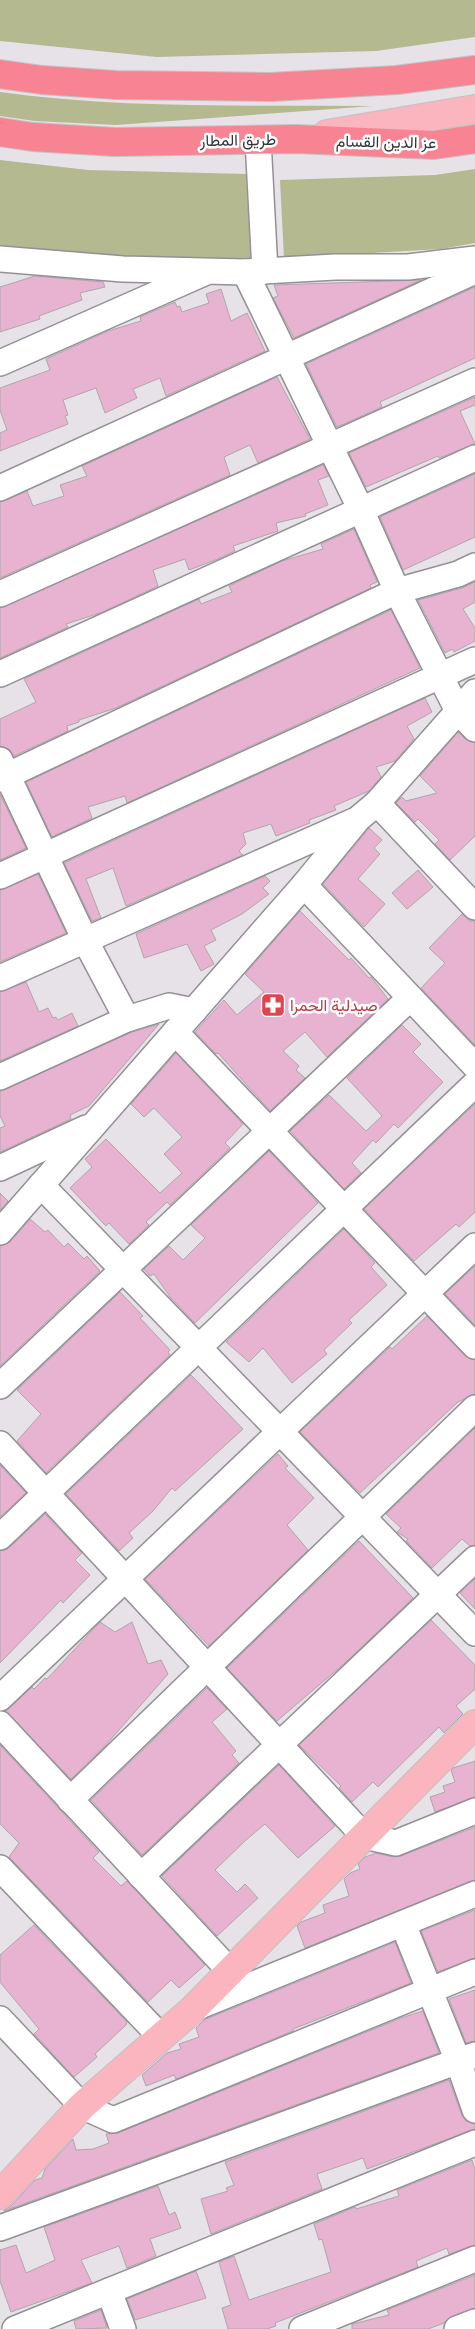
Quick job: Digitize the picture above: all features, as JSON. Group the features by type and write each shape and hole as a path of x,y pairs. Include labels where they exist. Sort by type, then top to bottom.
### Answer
{"highway":[{"path":"0,74 42,80 116,85 271,87 397,80 475,70"},
{"name":"طريق المطار","path":"0,132 33,137 115,142 296,139"},
{"name":"عز الدين القسام","path":"296,139 434,145 475,139"}],"main road":[{"name":"طريق المطار","path":"296,139 475,110"},
{"path":"0,2195 82,2106 192,2010 475,1724"}],"street":[{"path":"258,140 255,271 287,357 361,510 397,591 458,711 475,729"},
{"path":"0,259 123,268 255,271 408,267 475,259"},
{"path":"0,363 210,270"},
{"path":"0,488 475,271"},
{"path":"0,594 475,380"},
{"path":"0,674 475,458"},
{"path":"127,1019 85,940 46,856 3,771 397,591 458,574 475,566"},
{"path":"0,876 475,660"},
{"path":"0,1232 304,885 358,819 377,803 475,692"},
{"path":"377,803 475,907"},
{"path":"0,978 358,819"},
{"path":"304,885 475,1066"},
{"path":"0,1386 410,998"},
{"path":"0,1078 127,1019 169,1006 194,1011"},
{"path":"175,1032 475,1346"},
{"path":"0,1537 475,1084"},
{"path":"0,1168 94,1124"},
{"path":"41,1185 475,1633"},
{"path":"0,1698 475,1246"},
{"path":"70,1800 475,1408"},
{"path":"0,1444 364,1836 396,1843 475,1811"},
{"path":"141,1876 475,1559"},
{"path":"0,1724 230,1971"},
{"path":"0,1868 161,2037"},
{"path":"192,2010 475,1894"},
{"path":"403,1924 429,1989 467,2058 475,2110"},
{"path":"0,2019 82,2106 113,2120 429,1989 475,1972"},
{"path":"0,2228 467,2058"},
{"path":"15,2329 475,2143"},
{"path":"302,2329 475,2259"},
{"path":"109,2291 123,2329"},
{"path":"457,2329 475,2322"}],"green space":[{"path":"0,0 475,0 475,37 376,51 157,57 0,41"},
{"path":"0,92 139,104 373,106 116,125 35,121 0,116"},
{"path":"0,160 88,170 246,174 251,260 140,259 0,247"},
{"path":"475,169 475,243 441,249 284,258 280,180 435,175"}],"building":[{"path":"35,276 103,282 105,287 80,293 82,300 39,316 40,319 0,332 0,287"},
{"path":"421,280 294,338 273,298 278,296 274,285"},
{"path":"475,287 475,358 380,402 382,407 337,427 306,364"},
{"path":"221,289 231,321 247,313 265,351 166,396 160,378 133,389 137,398 105,413 96,388 63,400 68,415 65,416 68,424 0,451 0,433 7,430 0,410 0,388 50,370 46,359 108,331 141,321 140,317 175,302 177,307 180,306 182,312 209,303 206,294"},
{"path":"277,377 310,439 258,463 250,445 224,457 230,475 0,578 0,502 27,491 33,506 64,496 60,485 87,476 82,466"},
{"path":"475,397 475,405 460,411 475,444 439,458 438,456 366,487 349,453"},
{"path":"323,465 329,476 318,480 328,505 305,514 306,516 276,523 278,531 233,546 235,551 189,570 185,559 153,570 158,586 103,612 66,624 68,627 0,658 0,608"},
{"path":"475,474 475,537 403,570 380,517"},
{"path":"354,529 377,582 370,585 371,588 116,708 79,720 79,722 67,726 68,731 14,756 9,749 0,746 0,719 36,702 24,679 199,599 201,604 232,592 229,586 282,561 323,549 321,544"},
{"path":"475,582 475,602 463,609 475,628 475,641 454,652 452,649 445,653 418,600 462,588"},
{"path":"391,610 420,668 127,803 125,796 88,807 92,818 52,837 26,782"},
{"path":"425,698 432,712 407,726 414,739 395,761 376,767 381,777 369,791 334,806 336,810 309,820 310,823 276,836 271,824 243,833 246,844 239,851 243,855 126,906 113,868 86,879 101,918 92,921 64,863"},
{"path":"458,732 465,739 475,743 475,836 450,860 435,844 439,840 418,819 415,822 396,803 402,797 406,801 437,793 420,776"},
{"path":"0,794 26,848 0,860"},
{"path":"369,828 382,840 374,848 380,854 358,879 385,904 364,927 323,884"},
{"path":"418,870 433,887 407,909 392,893"},
{"path":"38,874 66,933 0,962 0,890"},
{"path":"265,876 270,881 263,888 269,894 242,914 211,930 216,940 204,946 214,964 201,971 187,944 144,958 136,934"},
{"path":"300,911 349,960 351,958 369,978 371,977 388,999 327,1057 305,1032 283,1051 299,1066 296,1070 305,1078 270,1111 218,1053 216,1054 195,1032 224,1000 237,1015 264,992 245,974"},
{"path":"462,914 470,921 475,921 475,1045 421,988 445,963 429,948"},
{"path":"26,982 39,1012 48,1008 53,1018 56,1017 58,1020 72,1013 78,1026 0,1061 0,992"},
{"path":"159,1024 89,1106 70,1115 71,1119 0,1152 0,1128 5,1126 0,1116 0,1091 132,1032"},
{"path":"402,1025 421,1044 413,1052 443,1082 398,1128 394,1124 376,1143 373,1140 352,1163 361,1173 344,1189 290,1131 329,1095 366,1131 382,1116 347,1078"},
{"path":"176,1053 243,1124 225,1143 230,1148 170,1205 167,1202 146,1222 149,1225 129,1244 109,1223 106,1226 70,1188 92,1167 85,1159 106,1139 160,1193 182,1173 164,1154 182,1137 154,1108 144,1117 131,1104"},
{"path":"475,1104 475,1212 459,1227 456,1224 414,1261 364,1209"},
{"path":"269,1151 318,1203 195,1323 171,1298 154,1274 150,1276 144,1269 169,1246 183,1260 205,1238 191,1225"},
{"path":"0,1193 8,1201 0,1210"},
{"path":"30,1219 45,1232 48,1230 64,1247 68,1243 84,1259 87,1256 100,1271 0,1366 0,1246 10,1242"},
{"path":"344,1229 375,1263 371,1267 387,1285 349,1320 352,1323 324,1350 327,1354 292,1383 263,1348 249,1362 226,1342"},
{"path":"475,1266 475,1325 445,1294"},
{"path":"120,1292 143,1316 140,1318 170,1350 168,1352 170,1355 46,1473 17,1441 41,1414 17,1390"},
{"path":"427,1316 465,1356 475,1360 475,1394 458,1402 360,1493 300,1432 390,1347 392,1349"},
{"path":"191,1375 243,1429 175,1491 172,1488 153,1511 129,1533 133,1538 119,1551 66,1494"},
{"path":"475,1428 475,1545 470,1546 462,1539 432,1568 406,1541 408,1539 397,1532 401,1528 386,1514"},
{"path":"278,1454 288,1466 285,1468 314,1498 287,1525 308,1550 209,1646 145,1579"},
{"path":"0,1465 26,1493 0,1517"},
{"path":"45,1514 82,1553 75,1560 90,1575 63,1603 61,1600 0,1663 0,1551 10,1547"},
{"path":"359,1541 413,1598 346,1662 277,1721 227,1668"},
{"path":"475,1579 475,1609 460,1593"},
{"path":"431,1620 475,1665 475,1689 456,1706 463,1714 444,1733 439,1727 378,1787 373,1782 352,1802 339,1788 341,1786 299,1745"},
{"path":"100,1622 115,1632 132,1622 148,1664 161,1660 168,1674 105,1746 71,1779 5,1711 32,1687 34,1689 45,1678 47,1679"},
{"path":"207,1688 227,1709 212,1722 236,1751 232,1755 239,1763 142,1855 91,1800"},
{"path":"0,1745 99,1852 93,1858 121,1886 127,1881 205,1965 179,1988 171,1980 148,2002 9,1857 19,1843 0,1824"},
{"path":"475,1761 475,1797 435,1812 430,1797 445,1792 443,1786 455,1782 451,1770"},
{"path":"279,1765 335,1826 298,1858 265,1824 246,1840 215,1870 237,1892 245,1884 258,1898 217,1936 162,1876"},
{"path":"475,1827 475,1880 305,1948 297,1926 301,1922 325,1913 323,1905 349,1896 344,1879 350,1873 360,1869 358,1864 365,1857 376,1853 393,1857 401,1856"},
{"path":"475,1910 475,1958 438,1972 421,1931"},
{"path":"34,1925 127,2022 95,2054 97,2057 74,2077 34,2034 39,2029 0,1982 0,1955"},
{"path":"395,1942 411,1983 293,2029 293,2031 176,2079 174,2075 146,2086 142,2075 167,2053 181,2049 179,2044 199,2037 196,2028 204,2020"},
{"path":"475,1990 475,2041 466,2043 449,1999"},
{"path":"423,2011 439,2053 4,2211 35,2180 42,2178 45,2169 73,2139 76,2150 93,2149 109,2143 106,2134 118,2133 401,2018"},
{"path":"449,2080 462,2115 466,2121 475,2124 475,2129 367,2169 363,2158 317,2174 322,2189 211,2234 201,2199 228,2191 226,2188 234,2185 225,2162"},
{"path":"472,2160 475,2170 475,2245 449,2254 447,2248 416,2261 418,2267 275,2323 276,2326 267,2329 228,2329 222,2308 231,2305 219,2262 234,2256 249,2300 331,2272 322,2239 319,2240 314,2224 355,2207 356,2209 399,2196 397,2190"},
{"path":"158,2186 169,2215 175,2212 181,2228 150,2239 156,2256 127,2268 119,2246 81,2260 92,2283 11,2312 0,2281 0,2250 16,2245 26,2273 55,2260 44,2227"},
{"path":"196,2271 206,2298 135,2320 127,2299"},
{"path":"475,2275 475,2308 452,2316 444,2323 428,2329 352,2329 352,2324 389,2315 387,2310"},
{"path":"101,2310 107,2328 76,2329 74,2321"}],"place":[{"name":"صيدلية الحمرا","path":"273,1005"}]}
